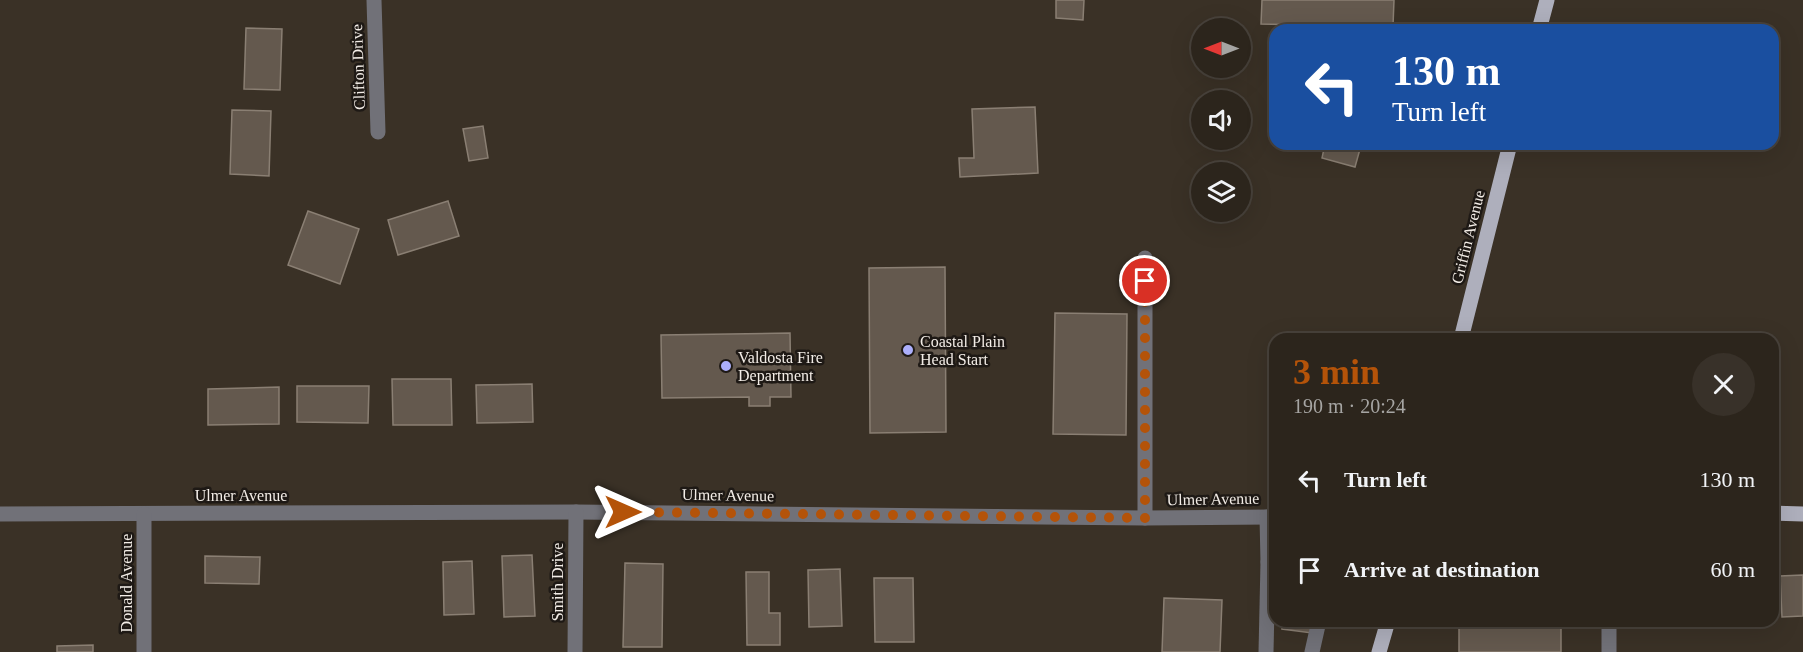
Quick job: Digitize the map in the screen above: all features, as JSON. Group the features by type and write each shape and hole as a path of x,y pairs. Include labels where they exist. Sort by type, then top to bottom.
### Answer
{"main road":[{"path":"1536,0 1540,24"},
{"path":"1540,24 1547,0"},
{"name":"Griffin Avenue","path":"1463,333 1508,150"},
{"path":"1779,513 1803,514"},
{"path":"1379,652 1386,627"}],"street":[{"name":"Clifton Drive","path":"374,0 378,132"},
{"path":"1144,258 1145,518"},
{"name":"Ulmer Avenue","path":"0,514 576,512 1145,518 1269,517"},
{"name":"Smith Drive","path":"575,652 576,512"},
{"name":"Donald Avenue","path":"144,514 144,652"},
{"path":"1266,652 1269,624"},
{"path":"1312,652 1318,627"},
{"path":"1609,627 1609,652"}],"building":[{"path":"1056,0 1084,0 1083,20 1056,18"},
{"path":"1262,0 1394,0 1393,24 1261,24"},
{"path":"246,28 282,29 280,90 244,89"},
{"path":"1035,107 1038,173 960,177 959,158 974,158 972,109"},
{"path":"232,110 271,111 269,176 230,174"},
{"path":"483,126 488,158 469,161 463,129"},
{"path":"1324,150 1360,150 1355,167 1322,158"},
{"path":"448,201 459,236 398,255 388,220"},
{"path":"308,211 359,229 340,284 288,265"},
{"name":"Coastal Plain Head Start","path":"945,267 946,432 870,433 869,268"},
{"path":"1055,313 1127,314 1126,435 1053,434"},
{"name":"Valdosta Fire Department","path":"790,333 791,397 770,397 770,406 749,406 749,397 662,398 661,335"},
{"path":"392,379 451,379 452,425 393,425"},
{"path":"532,384 533,422 477,423 476,385"},
{"path":"297,386 369,386 368,423 297,422"},
{"path":"279,387 279,424 208,425 208,389"},
{"path":"532,555 535,616 504,617 502,556"},
{"path":"205,556 260,557 259,584 205,583"},
{"path":"472,561 474,614 444,615 443,562"},
{"path":"625,563 663,564 662,647 623,647"},
{"path":"840,569 842,626 809,627 808,570"},
{"path":"746,572 769,572 769,613 780,613 780,645 747,645"},
{"path":"1803,575 1803,616 1782,617 1780,576"},
{"path":"874,578 913,578 914,642 875,642"},
{"path":"1164,598 1222,600 1220,652 1162,652"},
{"path":"1282,627 1312,627 1312,633 1282,629"},
{"path":"1459,627 1561,627 1561,652 1459,652"},
{"path":"93,645 93,652 57,652 57,646"}],"place":[{"name":"Coastal Plain Head Start","path":"908,350"},
{"name":"Valdosta Fire Department","path":"726,366"}],"route":[{"path":"623,512 1145,518 1145,281"}]}
